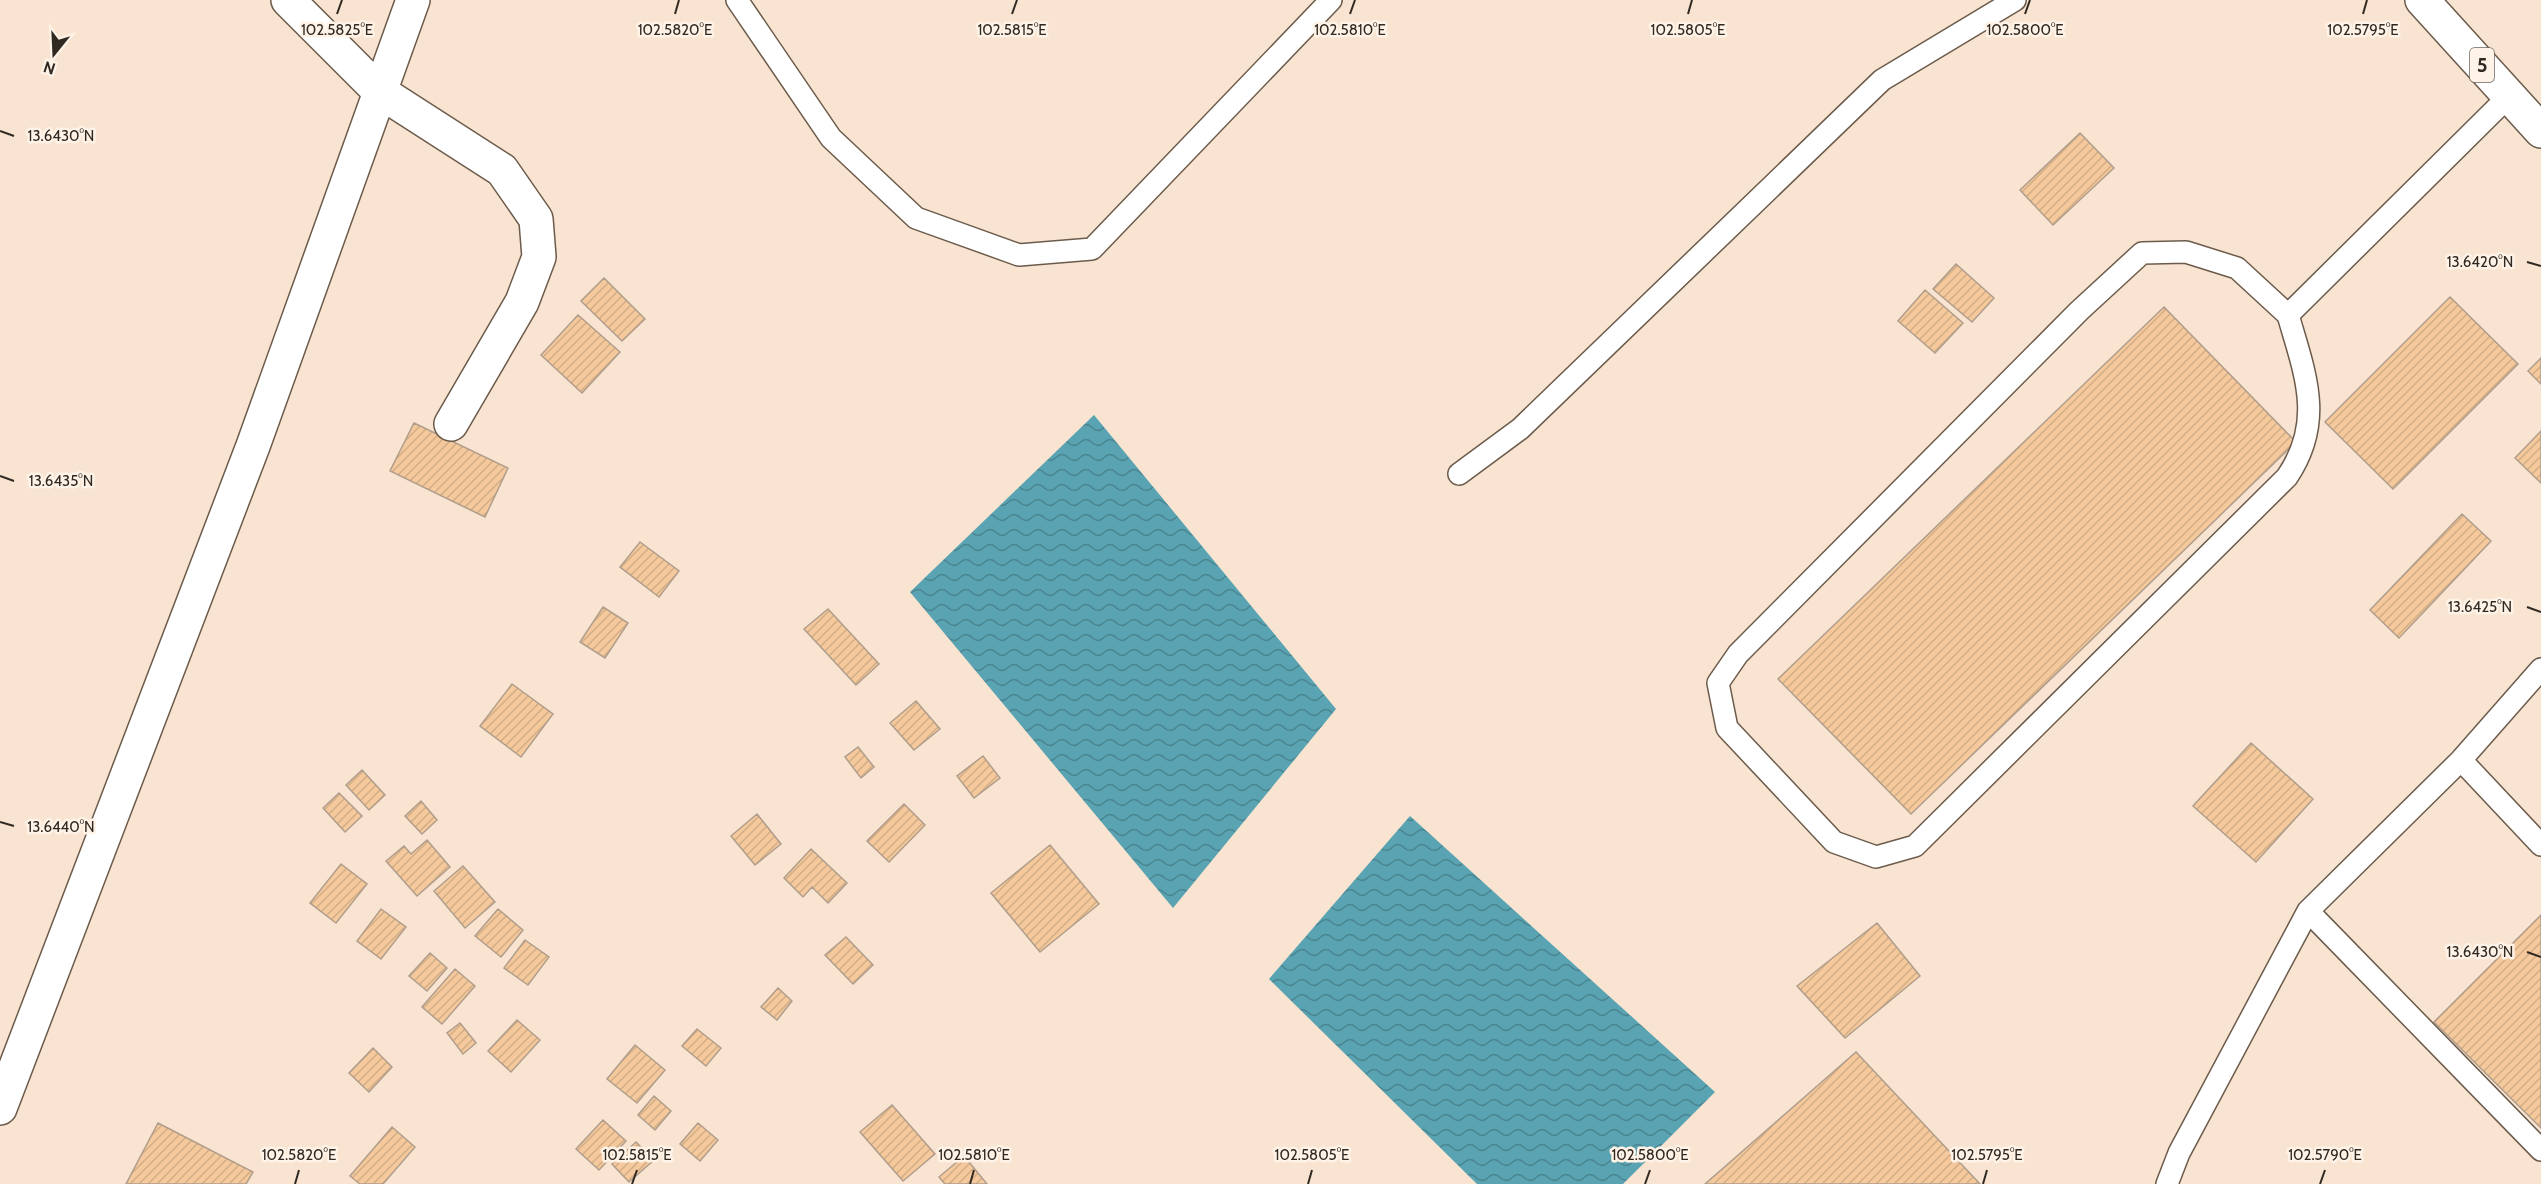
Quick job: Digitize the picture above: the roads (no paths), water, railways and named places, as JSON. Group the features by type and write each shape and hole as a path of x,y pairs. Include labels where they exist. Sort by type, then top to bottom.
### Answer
{"main road":[{"path":"288,0 379,91 502,170 536,219 539,257 522,302 451,424"},
{"path":"0,1108 253,446 413,0"},
{"name":"5","path":"2422,0 2541,131"}],"lane":[{"path":"737,0 831,138 916,218 1019,255 1092,249 1331,0"},
{"path":"1459,474 1520,429 1882,80 2015,0"},
{"path":"2288,315 2509,96"},
{"path":"2186,252 2237,268 2288,315 2309,391 2306,437 2299,459 2287,477 1915,846 1876,857 1834,842 1727,728 1718,683 1738,654 2079,311 2142,253 2186,252"},
{"path":"2167,1184 2179,1153 2308,911 2462,760 2541,669"},
{"path":"2462,760 2541,845"},
{"path":"2308,911 2541,1150"}],"water":[{"path":"1094,415 1336,709 1173,908 910,592"},
{"path":"1410,816 1715,1092 1623,1184 1477,1184 1269,979"}]}
